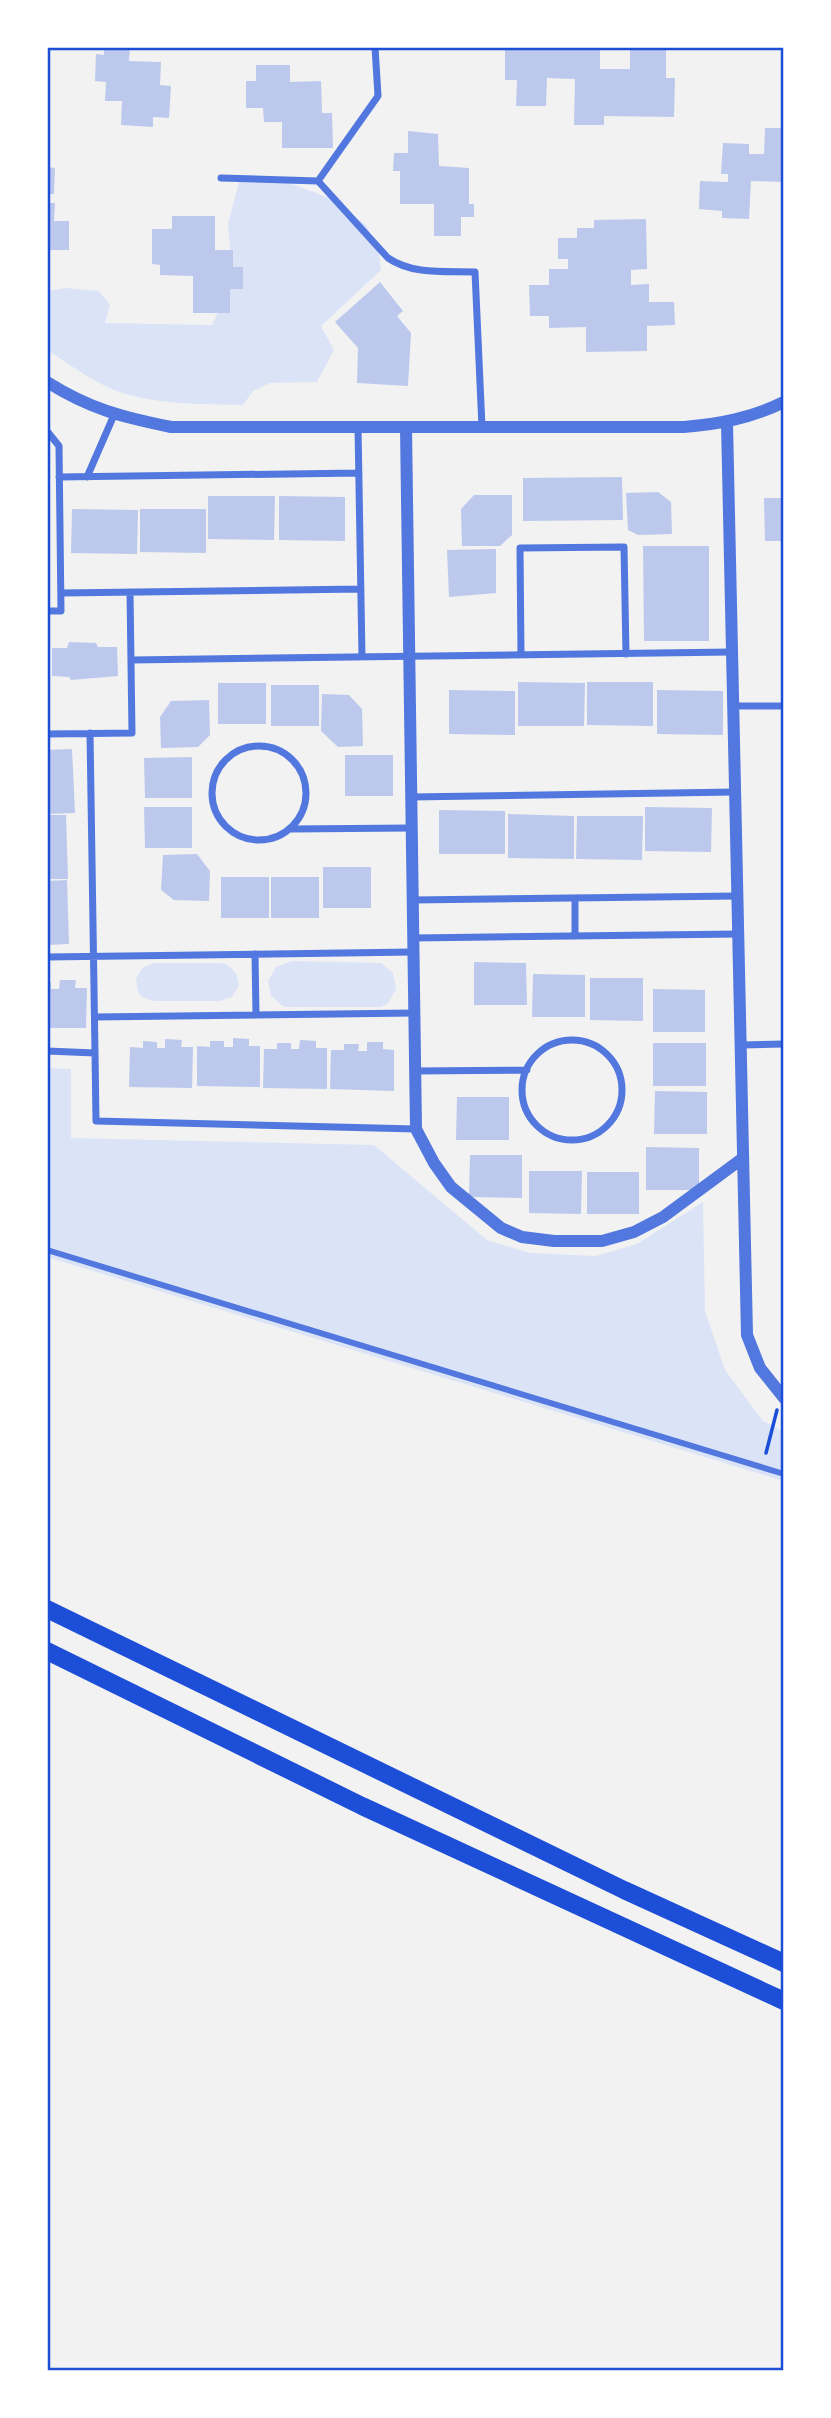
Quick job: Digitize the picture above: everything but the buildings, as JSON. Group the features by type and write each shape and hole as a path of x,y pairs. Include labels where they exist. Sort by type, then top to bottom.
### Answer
{"highway":[{"path":"47,1609 624,1890 784,1962"},
{"path":"47,1651 362,1806 784,2001"}],"street":[{"path":"318,181 379,96 376,47"},
{"path":"221,178 318,181 388,258 400,266 411,269 475,272 482,427"},
{"path":"47,382 75,399 114,415 170,427 684,427 727,423 762,413 784,402"},
{"path":"88,477 114,415"},
{"path":"727,423 747,1335 760,1368 784,1398"},
{"path":"358,427 362,657"},
{"path":"406,428 416,1129 434,1163 451,1187 501,1228 522,1237 554,1241 602,1241 634,1232 663,1217 743,1158"},
{"path":"47,431 59,446 61,593 61,611 47,611"},
{"path":"60,477 359,473"},
{"path":"521,655 520,548 624,547 626,654"},
{"path":"61,593 361,589"},
{"path":"47,734 132,733 130,592"},
{"path":"131,660 732,652"},
{"path":"733,706 784,706"},
{"path":"90,733 96,1121 416,1129"},
{"path":"290,829 300,817 306,794 301,772 292,759 279,750 264,746 248,747 233,753 222,763 214,777 211,792 220,822 246,839 262,841 277,837 290,829 411,828"},
{"path":"411,797 735,792"},
{"path":"413,900 737,896"},
{"path":"575,898 575,936"},
{"path":"413,938 738,934"},
{"path":"47,957 414,952"},
{"path":"255,954 256,1015"},
{"path":"94,1017 414,1013"},
{"path":"562,1041 593,1045 606,1053 622,1080 618,1111 610,1124 583,1140 552,1136 538,1128 523,1101 522,1085 527,1070 535,1057 547,1046 562,1041"},
{"path":"740,1045 784,1044"},
{"path":"47,1051 95,1053"},
{"path":"415,1071 527,1070"},
{"path":"47,1250 784,1474"}],"path":[{"path":"762,1468 774,1423"}],"shaded area":[{"path":"240,178 284,181 329,198 365,224 378,246 381,270 321,326 334,350 317,382 270,383 253,391 243,405 168,402 113,389 93,380 47,350 47,291 66,288 99,291 110,305 105,323 212,325 233,282 228,224"},
{"path":"292,961 381,963 393,973 396,989 388,1003 381,1007 284,1007 271,996 268,981 276,967"},
{"path":"154,963 226,964 236,973 239,985 232,997 220,1001 154,1001 142,997 138,992 136,979 142,968"},
{"path":"47,1068 71,1069 71,1138 374,1145 487,1240 530,1253 596,1256 637,1244 703,1202 705,1311 725,1370 763,1421 784,1432 784,1481 47,1257"}]}
